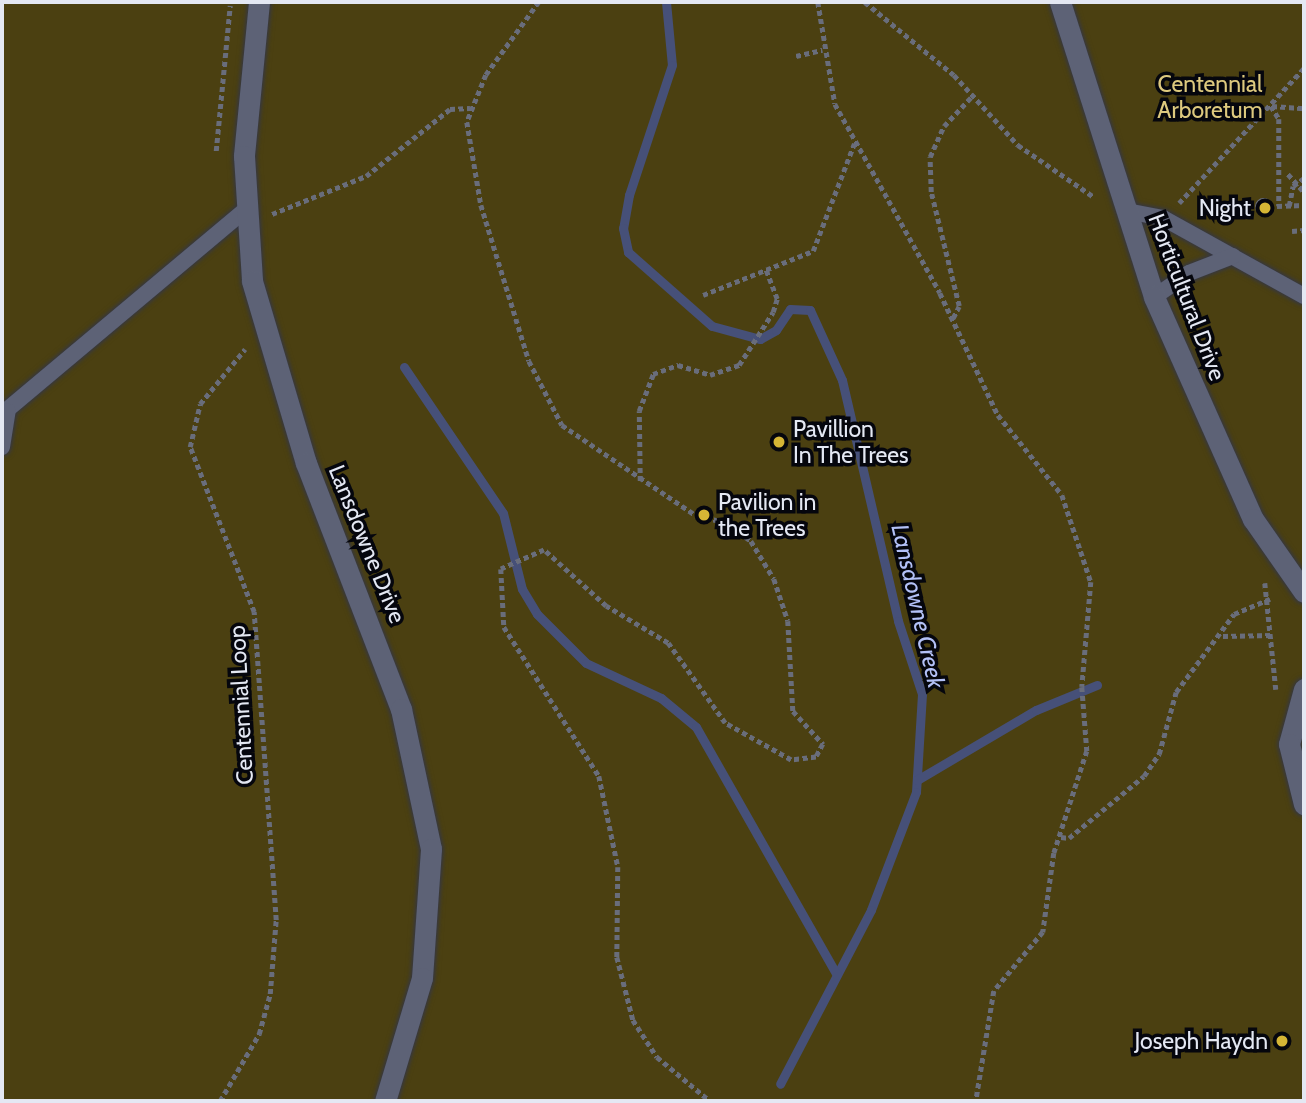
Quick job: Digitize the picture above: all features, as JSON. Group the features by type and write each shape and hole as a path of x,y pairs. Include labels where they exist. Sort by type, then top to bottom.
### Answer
{"street":[{"name":"Lansdowne Drive","path":"259,2 246,98 244,218 264,335 306,463 389,673 425,802 431,849 428,943 406,1045 385,1101"},
{"name":"Horticultural Drive","path":"1060,2 1154,297 1253,519 1304,592"},
{"path":"1304,689 1289,744 1304,804"}],"lane":[{"path":"1126,211 1163,218 1304,296"},
{"path":"2,447 5,413 244,218"},
{"path":"1154,297 1189,273 1233,256"}],"path":[{"path":"539,2 470,108 481,205 528,361 562,425 640,481 688,507 704,520 740,531 774,579 788,621 793,711 823,744 816,757 791,760 725,723 668,643 606,606 558,559 535,550 505,562 504,627 598,776 618,867 617,957 633,1020 657,1056 710,1101"},
{"path":"818,2 822,50 830,90 855,144 953,318 998,415 1062,495 1091,582 1082,687 1087,751 1049,872 1043,932 994,991 976,1101"},
{"path":"865,2 974,94 1034,158 1126,211"},
{"path":"796,56 822,50"},
{"path":"1163,218 1304,68"},
{"path":"953,318 959,306 931,192 930,157 944,126 974,94"},
{"path":"1271,106 1304,108"},
{"path":"1271,106 1279,119 1279,206"},
{"path":"244,218 366,176 450,109 470,108"},
{"path":"703,295 813,251 855,144"},
{"path":"1288,174 1304,192"},
{"path":"1289,206 1295,183 1304,178"},
{"path":"1271,206 1304,205"},
{"path":"1292,231 1304,230"},
{"path":"640,481 639,411 653,374 678,365 710,375 729,371 754,342 776,299 766,270"},
{"name":"Centennial Loop","path":"220,1101 259,1034 270,995 276,920 254,612 190,447 200,404 224,368 264,335"},
{"path":"688,507 694,499"},
{"path":"1061,837 1069,838 1153,765 1176,692 1223,636 1234,614 1270,599"},
{"path":"1223,636 1274,635"}],"green space":[{"name":"Centennial Arboretum","path":"2,2 1304,2 1304,1101 2,1101"}],"waterway":[{"name":"Lansdowne Creek","path":"666,2 672,65 629,195 623,228 628,252 712,326 760,339 776,330 790,309 810,310 842,380 898,621 922,694 916,792 871,910 780,1084"},
{"path":"404,367 503,513 522,589 537,614 586,663 661,698 696,727 837,975"},
{"path":"917,780 1036,710 1097,685"}],"place":[{"name":"Night","path":"1265,208"},
{"name":"Pavillion In The Trees","path":"779,442"},
{"name":"Pavilion in the Trees","path":"704,515"},
{"name":"Joseph Haydn","path":"1282,1041"}]}
